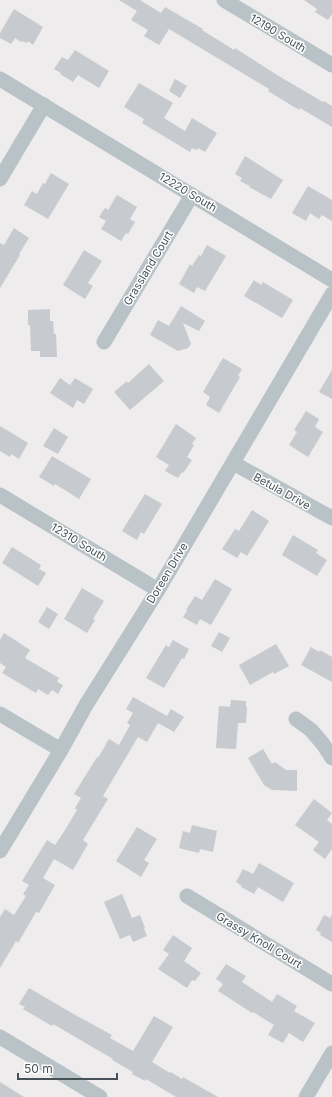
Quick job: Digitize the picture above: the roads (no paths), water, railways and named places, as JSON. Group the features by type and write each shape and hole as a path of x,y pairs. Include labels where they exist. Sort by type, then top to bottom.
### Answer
{"street":[{"name":"12190 South","path":"224,0 332,65"},
{"name":"12220 South","path":"0,79 332,280"},
{"path":"0,179 44,105"},
{"name":"Grassland Court","path":"104,342 192,195"},
{"name":"Doreen Drive","path":"0,851 86,705 158,590 332,294"},
{"name":"Betula Drive","path":"233,463 332,518"},
{"name":"12310 South","path":"0,495 158,590"},
{"path":"0,714 60,750"},
{"path":"296,719 311,730 332,758"},
{"name":"Grassy Knoll Court","path":"187,896 332,984"},
{"path":"0,1037 100,1097"},
{"path":"306,1097 332,1053"}]}
